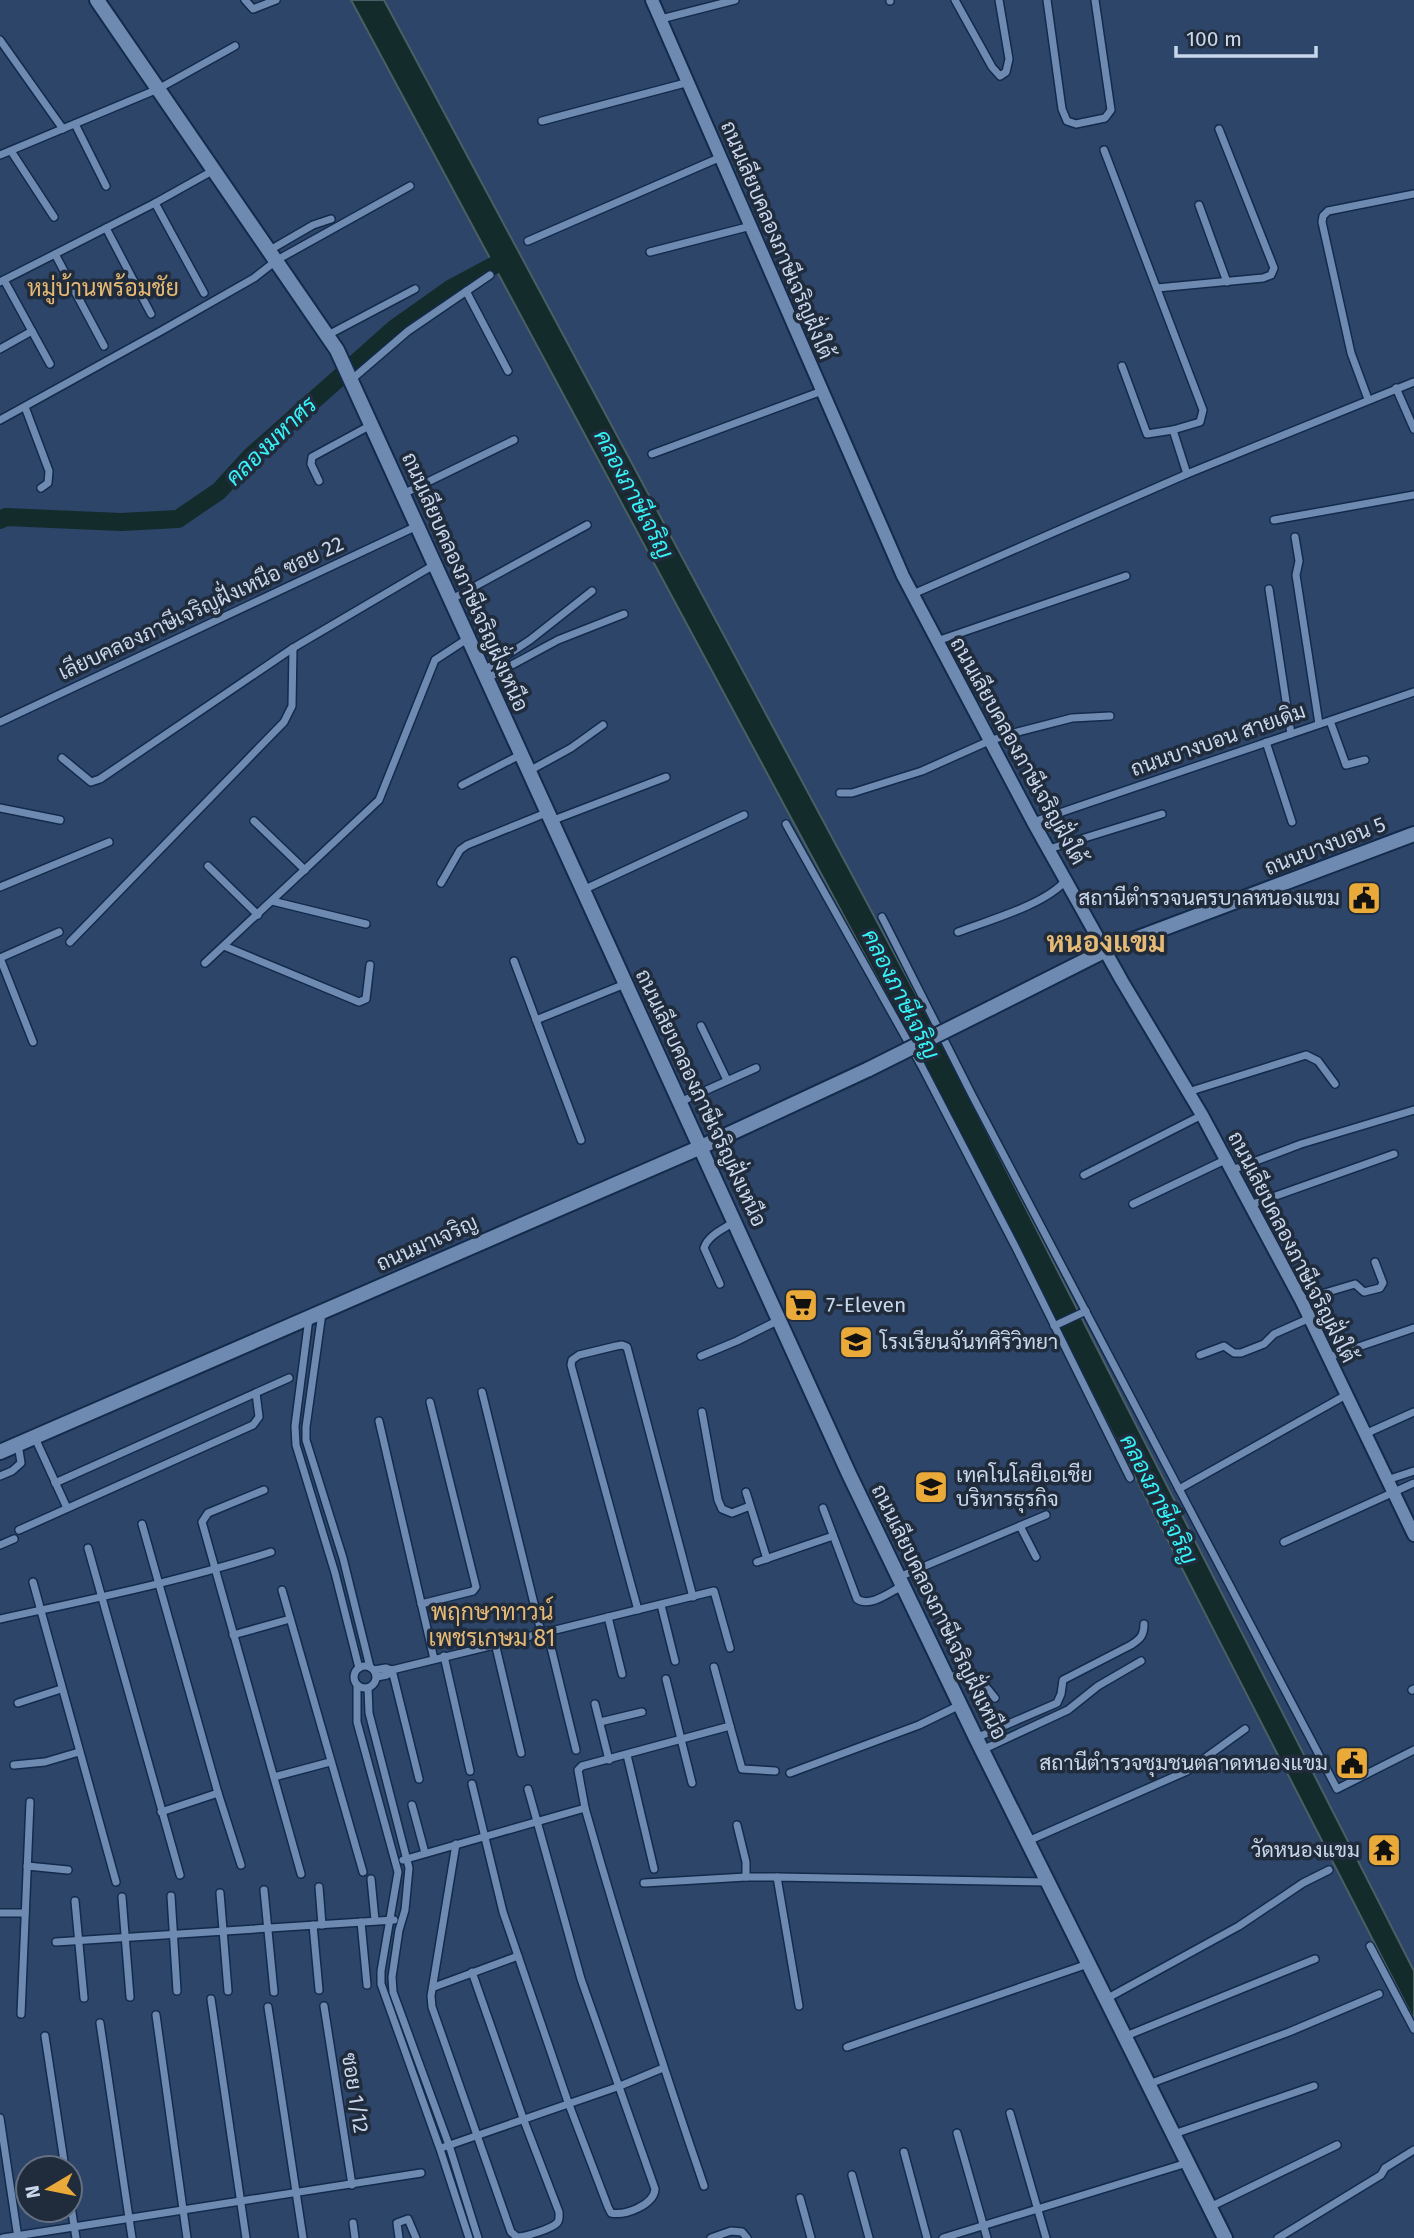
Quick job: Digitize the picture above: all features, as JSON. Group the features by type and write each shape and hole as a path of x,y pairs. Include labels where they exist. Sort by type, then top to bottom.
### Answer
{"main road":[{"name":"ถนนเลียบคลองภาษีเจริญฝั่งเหนือ","path":"97,0 337,350 548,817 900,1582 1225,2238"},
{"name":"ถนนบางบอน 5","path":"869,1069 1105,950 1414,834"},
{"name":"ถนนมาเจริญ","path":"0,1452 701,1147 869,1069"}],"street":[{"path":"245,0 253,9 276,0"},
{"name":"ถนนเลียบคลองภาษีเจริญฝั่งใต้","path":"652,0 822,391 936,641 1033,822 1229,1165 1310,1318 1392,1492 1408,1508 1414,1535"},
{"path":"661,19 734,0"},
{"path":"955,0 992,67 1000,76 1006,72 1009,59 999,0"},
{"path":"1047,0 1062,109 1067,121 1076,124 1105,118 1111,110 1096,0"},
{"path":"0,40 63,129"},
{"path":"0,155 158,89 235,46"},
{"path":"542,121 689,82"},
{"path":"75,124 106,186"},
{"path":"1157,288 1264,278 1271,275 1274,268 1219,129"},
{"path":"1104,150 1203,410 1200,422 1147,434 1122,366"},
{"path":"11,151 54,217"},
{"path":"528,241 721,157"},
{"path":"50,364 2,281 215,170"},
{"path":"274,255 410,187"},
{"path":"1368,399 1351,353 1322,222 1323,215 1328,211 1414,194"},
{"path":"155,203 204,293"},
{"path":"1199,205 1227,282"},
{"path":"0,420 254,278 274,255 313,225 331,219"},
{"path":"650,253 751,226"},
{"path":"106,228 151,314"},
{"path":"55,254 104,346"},
{"path":"350,379 408,331 490,275"},
{"path":"328,335 415,289"},
{"path":"466,291 508,372"},
{"path":"0,349 32,331"},
{"path":"913,594 1187,474 1414,382"},
{"path":"1396,388 1414,429"},
{"path":"652,454 822,391"},
{"path":"25,407 49,471 48,483 41,488"},
{"path":"319,481 311,464 312,457 370,425"},
{"path":"1173,430 1187,474"},
{"path":"402,494 514,440"},
{"path":"1274,520 1414,495"},
{"path":"450,600 587,525"},
{"name":"เลียบคลองภาษีเจริญฝั่งเหนือ ซอย 22","path":"0,722 417,526"},
{"path":"1295,537 1299,561 1296,575 1319,724"},
{"path":"62,758 91,782 100,779 293,648 434,565"},
{"path":"936,641 1126,576"},
{"path":"1269,589 1291,734"},
{"path":"484,676 592,592"},
{"path":"484,676 558,640 624,614"},
{"path":"205,962 379,800 432,664 467,639"},
{"path":"70,942 284,722 292,706 293,648"},
{"name":"ถนนบางบอน สายเดิม","path":"1033,822 1414,692"},
{"path":"840,793 852,793 911,775 989,741 1072,718 1110,716"},
{"path":"1329,721 1346,765 1365,760"},
{"path":"528,771 571,748 603,725"},
{"path":"1266,742 1292,822"},
{"path":"462,785 520,755"},
{"path":"441,883 460,850 467,845 666,777"},
{"path":"0,808 60,820"},
{"path":"1049,849 1162,814"},
{"path":"582,890 744,815"},
{"path":"254,821 305,870"},
{"path":"786,824 921,1065 1056,1326 1130,1478"},
{"path":"0,887 108,842"},
{"path":"208,866 258,915"},
{"path":"958,932 1040,900 1055,892 1066,880"},
{"path":"272,901 366,925"},
{"path":"882,917 1083,1313 1337,1789 1414,1750"},
{"path":"33,1042 0,958 59,932"},
{"path":"224,946 359,1002 366,999 370,965"},
{"path":"514,961 581,1140"},
{"path":"536,1020 625,984"},
{"path":"701,1026 727,1080"},
{"path":"1188,1092 1306,1055 1318,1061 1335,1084"},
{"path":"680,1102 756,1068"},
{"path":"1133,1204 1229,1165 1414,1110"},
{"path":"1084,1175 1202,1115"},
{"path":"1250,1205 1394,1154"},
{"path":"720,1284 704,1248 713,1236 735,1222"},
{"path":"1301,1300 1355,1284 1364,1292 1380,1288 1383,1283 1376,1262"},
{"path":"1056,1326 1083,1313"},
{"path":"316,1315 295,1426 296,1445 346,1613 359,1668 355,1674 357,1722 398,1872 398,1886 381,1971 381,1984 469,2238"},
{"path":"316,1315 306,1440 374,1671 374,1684 368,1688 357,1685"},
{"path":"1200,1354 1224,1346 1234,1353 1241,1353 1264,1344 1274,1334 1310,1318"},
{"path":"702,1356 779,1320"},
{"path":"1329,1357 1414,1328"},
{"path":"638,1610 571,1364 579,1355 617,1346 627,1347 693,1597"},
{"path":"55,1483 289,1378"},
{"path":"482,1392 576,1750"},
{"path":"19,1530 253,1425 259,1417 256,1393"},
{"path":"1179,1489 1346,1395"},
{"path":"421,1604 472,1591 476,1587 430,1402"},
{"path":"702,1412 718,1500 722,1509 732,1513 750,1506"},
{"path":"1365,1434 1414,1412"},
{"path":"379,1421 434,1659"},
{"path":"295,1426 306,1427"},
{"path":"34,1437 67,1508"},
{"path":"0,1476 21,1463 18,1444"},
{"path":"1386,1480 1414,1471"},
{"path":"1284,1542 1414,1483"},
{"path":"264,1490 208,1513 203,1518 233,1635 301,1874"},
{"path":"746,1492 767,1559"},
{"path":"316,1508 326,1504"},
{"path":"823,1508 855,1596 860,1602 868,1603 900,1582 1046,1514"},
{"path":"142,1524 218,1793 241,1864"},
{"path":"1020,1526 1036,1557"},
{"path":"757,1562 833,1536"},
{"path":"0,1545 14,1539"},
{"path":"88,1548 180,1875"},
{"path":"0,1619 160,1584 271,1552"},
{"path":"33,1582 116,1882"},
{"path":"282,1590 363,1872"},
{"path":"359,1668 392,1670 714,1591 730,1648"},
{"path":"661,1605 675,1661"},
{"path":"346,1613 356,1611"},
{"path":"608,1617 622,1674"},
{"path":"233,1635 290,1619"},
{"path":"979,1744 1057,1703 1063,1680 1131,1646 1141,1639 1144,1624"},
{"path":"495,1643 521,1753"},
{"path":"444,1656 470,1771"},
{"path":"979,1744 1068,1710 1098,1686 1141,1661"},
{"path":"714,1667 742,1769 775,1771"},
{"path":"392,1670 419,1779"},
{"path":"947,1678 966,1673 981,1681 995,1698"},
{"path":"666,1679 692,1783"},
{"path":"368,1688 369,1713 409,1868 405,1910 392,1977 393,1992 449,2145 478,2238"},
{"path":"18,1703 61,1689"},
{"path":"595,1704 610,1760"},
{"path":"790,1773 919,1725 960,1705"},
{"path":"600,1722 642,1712"},
{"path":"704,2186 663,2068 613,1909 585,1808 578,1770 582,1766 730,1726"},
{"path":"1028,1841 1187,1771 1245,1729"},
{"path":"14,1765 45,1762 79,1752"},
{"path":"626,1755 654,1869"},
{"path":"274,1777 330,1762"},
{"path":"472,1784 503,1912 568,2102 608,2207 611,2213 618,2214 650,2202 655,2189 581,1979 528,1789"},
{"path":"161,1812 218,1793"},
{"path":"21,2014 30,1802"},
{"path":"412,1805 425,1853"},
{"path":"396,1862 585,1808"},
{"path":"737,1825 747,1877"},
{"path":"456,1844 431,1996 432,2007 511,2232 517,2237 524,2237 555,2225 559,2221 559,2212 471,1972"},
{"path":"27,1866 68,1870"},
{"path":"1106,1998 1239,1926 1303,1883 1329,1870"},
{"path":"644,1883 747,1877 1048,1882"},
{"path":"777,1877 799,2006"},
{"path":"371,1879 375,1920"},
{"path":"319,1887 322,1925"},
{"path":"264,1890 274,1992"},
{"path":"220,1893 228,1991"},
{"path":"171,1896 177,1991"},
{"path":"122,1897 130,1997"},
{"path":"75,1900 84,1998"},
{"path":"0,1913 26,1913"},
{"path":"56,1942 402,1920"},
{"path":"361,1922 367,1985"},
{"path":"313,1925 320,1990"},
{"path":"1370,1946 1414,2029"},
{"path":"434,1987 518,1956"},
{"path":"1126,2036 1315,1959"},
{"path":"847,2047 1088,1964"},
{"path":"1149,2084 1289,2032 1379,1994"},
{"path":"211,1999 246,2238"},
{"name":"ซอย 1/12","path":"324,2006 352,2185"},
{"path":"268,2007 303,2238"},
{"path":"156,2015 187,2238"},
{"path":"100,2023 132,2238"},
{"path":"44,2036 63,2154"},
{"path":"440,2149 620,2086 663,2068"},
{"path":"1173,2134 1314,2086"},
{"path":"1010,2113 1046,2238"},
{"path":"0,2118 18,2237"},
{"path":"957,2133 987,2238"},
{"path":"1210,2207 1337,2145"},
{"path":"1278,2238 1381,2175 1385,2168 1414,2150"},
{"path":"904,2152 927,2238"},
{"path":"943,2238 1187,2162"},
{"path":"3,2238 421,2173"},
{"path":"852,2175 869,2238"},
{"path":"800,2198 811,2238"},
{"path":"399,2238 397,2223 408,2219 416,2238"},
{"path":"353,2222 355,2238"},
{"path":"74,2224 76,2238"},
{"path":"711,2238 732,2231 742,2232 747,2238"}],"water":[{"name":"คลองภาษีเจริญ","path":"351,0 384,0 934,1028 1414,1971 1414,2020 910,1039"}],"waterway":[{"name":"คลองมหาศร","path":"0,520 6,517 121,522 178,519 219,491 250,457 395,328 450,289 506,259"}],"place":[{"name":"สถานีตำรวจนครบาลหนองแขม","path":"1364,898"},
{"name":"7-Eleven","path":"801,1305"},
{"name":"โรงเรียนจันทศิริวิทยา","path":"856,1342"},
{"name":"เทคโนโลยีเอเชีย บริหารธุรกิจ","path":"931,1487"},
{"name":"สถานีตำรวจชุมชนตลาดหนองแขม","path":"1352,1763"},
{"name":"วัดหนองแขม","path":"1384,1850"}],"district":[{"name":"หมู่บ้านพร้อมชัย","path":"103,288"},
{"name":"หนองแขม","path":"1106,942"},
{"name":"พฤกษาทาวน์ เพชรเกษม 81","path":"492,1625"}]}
